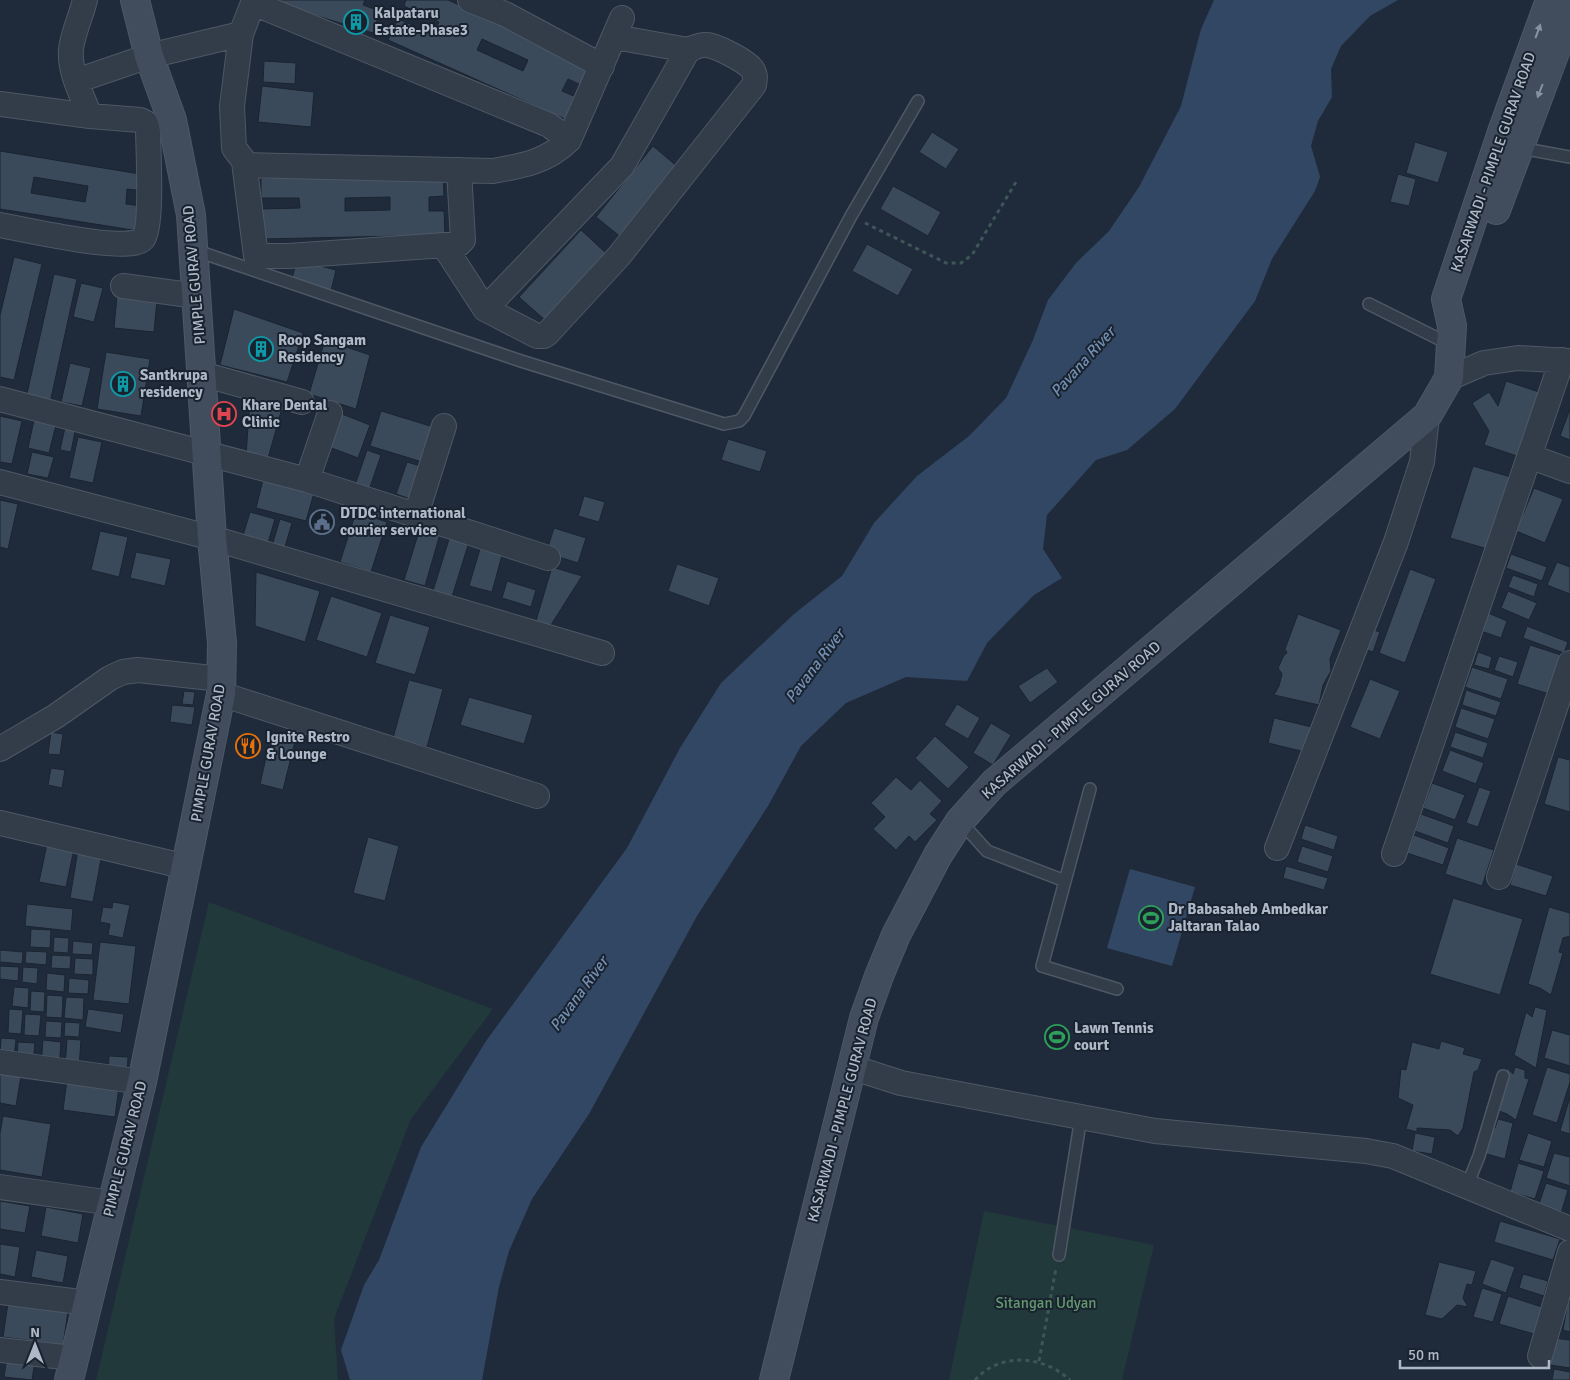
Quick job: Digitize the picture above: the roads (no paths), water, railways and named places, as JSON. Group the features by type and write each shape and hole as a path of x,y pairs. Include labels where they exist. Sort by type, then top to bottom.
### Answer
{"street":[{"path":"85,0 72,48 72,62 76,81 90,116"},
{"name":"PIMPLE GURAV ROAD","path":"71,1369 142,1082 187,867 221,686 222,643 212,538 208,453 191,215 172,120 149,56 135,0"},
{"path":"470,0 505,14 602,66"},
{"name":"KASARWADI - PIMPLE GURAV ROAD","path":"774,1380 864,1018 896,935 938,855 960,822 994,782 1426,416 1449,378 1452,336 1446,299 1502,132 1550,0"},
{"path":"444,246 485,309 537,336 544,336 620,256 754,85 755,76 752,68 741,60 709,45 701,45 688,50 619,28 569,140 556,153 528,164 493,171 247,165 234,148 232,106 241,34 249,2 549,125 569,140"},
{"name":"KASARWADI - PIMPLE GURAV ROAD","path":"1452,336 1518,148 1570,12"},
{"path":"76,81 149,56 241,34"},
{"path":"485,309 622,166 688,50"},
{"path":"0,104 90,116 140,120 146,123 149,204 144,238 138,243 129,245 81,240 0,225"},
{"path":"244,162 256,256 289,256 459,244 463,240 459,170"},
{"path":"123,286 197,296"},
{"path":"1394,854 1529,456 1566,361 1518,358 1484,363 1449,378"},
{"path":"202,374 302,402"},
{"path":"0,399 307,480 548,558"},
{"path":"307,480 330,413"},
{"path":"1277,848 1399,532 1422,462 1426,416"},
{"path":"416,516 444,426"},
{"path":"1529,456 1570,471"},
{"path":"0,482 212,538 602,653"},
{"path":"1499,877 1570,663"},
{"path":"0,749 56,716 110,678 123,672 138,670 221,686 537,796"},
{"path":"0,823 187,867"},
{"path":"0,1062 142,1082"},
{"path":"851,1067 902,1083 1156,1131 1366,1151 1394,1156 1515,1208 1570,1229"},
{"path":"0,1187 112,1203"},
{"path":"1540,1356 1570,1252"},
{"path":"0,1292 88,1303"},
{"path":"0,1350 71,1369"}],"lane":[{"path":"194,250 521,361 731,424 744,416 851,216 918,100"},
{"path":"1518,148 1570,156"},
{"path":"1369,304 1452,336"},
{"path":"1090,790 1042,966 1117,989"},
{"path":"960,822 987,850 1066,880"},
{"path":"1467,1186 1479,1156 1503,1076"},
{"path":"1058,1255 1081,1117"}],"water":[{"name":"Pavana River","path":"1214,0 1398,0 1370,16 1341,46 1331,69 1332,97 1318,121 1311,146 1320,177 1315,191 1272,259 1255,301 1175,409 1127,450 1096,460 1047,515 1043,549 1062,578 1034,595 987,643 967,681 906,677 846,703 801,746 768,806 697,916 589,1114 532,1199 509,1251 499,1287 482,1380 350,1380 341,1350 364,1285 379,1260 421,1147 486,1041 627,848 680,748 721,683 794,614 842,576 874,523 917,476 969,436 1006,398 1033,340 1048,300 1076,263 1109,231 1139,187 1181,106 1201,29"},
{"name":"Dr Babasaheb Ambedkar Jaltaran Talao","path":"1130,869 1195,887 1172,966 1107,948"}],"place":[{"name":"Kalpataru Estate-Phase3","path":"356,22"},
{"name":"Roop Sangam Residency","path":"261,349"},
{"name":"Santkrupa residency","path":"123,384"},
{"name":"Khare Dental Clinic","path":"224,414"},
{"name":"DTDC international courier service","path":"322,522"},
{"name":"Ignite Restro & Lounge","path":"248,746"},
{"name":"Dr Babasaheb Ambedkar Jaltaran Talao","path":"1151,918"},
{"name":"Lawn Tennis court","path":"1057,1037"}],"park label":[{"name":"Sitangan Udyan","path":"1046,1303"}]}
